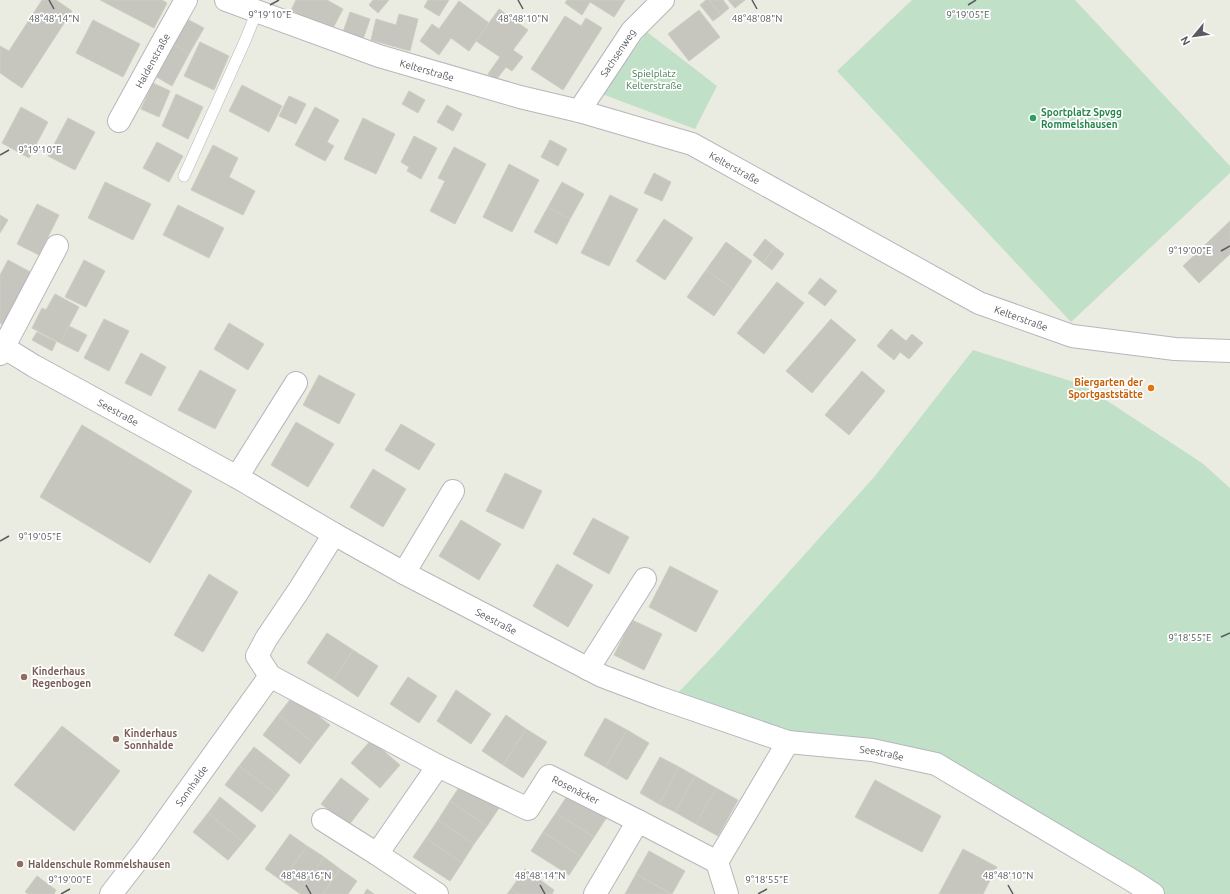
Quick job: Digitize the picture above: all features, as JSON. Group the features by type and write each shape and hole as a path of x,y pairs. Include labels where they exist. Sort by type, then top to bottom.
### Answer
{"street":[{"name":"Haldenstraße","path":"119,121 186,0"},
{"name":"Kelterstraße","path":"226,0 379,56 520,97 579,111 692,144 979,303 1072,336 1175,349 1230,351"},
{"name":"Sachsenweg","path":"579,111 632,32 663,0"},
{"path":"1,349 57,246"},
{"name":"Seestraße","path":"1,349 237,477 404,573 602,676 660,698 788,742 871,753 936,764 1153,894"},
{"path":"237,477 296,383"},
{"path":"404,573 453,491"},
{"path":"334,534 266,639 257,656 270,676 438,766 377,854"},
{"path":"588,669 645,579"},
{"name":"Sonnhalde","path":"111,894 146,849 270,676"},
{"path":"727,894 717,862 788,742"},
{"name":"Rosenäcker","path":"438,766 528,809 549,776 717,862"},
{"path":"323,820 437,894"},
{"path":"595,894 638,821"}],"lane":[{"path":"184,176 257,11"}],"green space":[{"name":"Sportplatz Spvgg Rommelshausen","path":"912,0 1075,0 1230,166 1230,173 1071,322 837,71"},
{"name":"Spielplatz Kelterstraße","path":"647,32 717,86 695,129 602,94"},
{"path":"973,350 1083,385 1202,463 1230,488 1230,894 1164,894 1136,875 940,757 792,732 674,697 719,650 875,476"}],"building":[{"path":"42,0 56,0 72,11 22,88 0,73 0,46 9,51"},
{"path":"100,0 162,0 167,3 154,28"},
{"path":"296,0 327,0 343,9 331,32 291,10"},
{"path":"373,0 389,0 378,13 369,5"},
{"path":"428,0 449,0 439,16 424,7"},
{"path":"567,0 625,0 614,17 590,2 582,15 565,3"},
{"path":"706,0 709,0 721,15 713,21 700,5"},
{"path":"709,0 723,0 729,8 721,15"},
{"path":"728,0 745,0 735,8"},
{"path":"459,1 489,23 469,51 451,38 439,55 420,41 432,24 439,29"},
{"path":"499,9 528,30 513,50 523,57 512,71 506,67 496,80 488,74 500,57 476,41"},
{"path":"699,10 720,37 689,61 668,34"},
{"path":"350,12 370,19 362,42 342,35"},
{"path":"399,14 418,19 410,51 371,40 376,19 396,25"},
{"path":"565,16 581,26 586,18 602,28 563,90 531,69"},
{"path":"187,19 204,28 189,54 173,44"},
{"path":"93,20 140,44 123,77 76,53"},
{"path":"200,42 229,56 214,90 184,76"},
{"path":"173,44 189,54 172,86 155,76"},
{"path":"153,83 170,91 159,117 141,109"},
{"path":"242,85 282,106 269,132 229,111"},
{"path":"409,91 425,100 418,113 402,104"},
{"path":"176,94 203,107 188,139 162,126"},
{"path":"289,96 306,104 296,124 279,116"},
{"path":"447,105 462,114 453,131 437,122"},
{"path":"21,107 48,122 29,158 2,143"},
{"path":"315,107 339,120 327,142 334,146 325,161 295,145"},
{"path":"68,118 95,132 75,170 48,156"},
{"path":"363,118 395,134 376,174 344,159"},
{"path":"414,136 437,148 421,179 407,171 409,167 401,162"},
{"path":"550,140 567,149 558,166 541,157"},
{"path":"157,142 183,156 169,182 143,168"},
{"path":"213,145 238,158 229,177 255,191 243,215 191,190"},
{"path":"454,147 486,164 455,224 430,211 445,181 438,178"},
{"path":"509,164 539,180 512,232 483,217"},
{"path":"654,173 671,182 662,201 644,193"},
{"path":"105,182 151,204 133,240 88,218"},
{"path":"562,182 584,194 570,219 548,207"},
{"path":"610,195 638,209 609,266 581,253"},
{"path":"37,204 59,215 39,255 17,244"},
{"path":"178,205 224,228 209,258 163,235"},
{"path":"548,207 570,219 557,244 534,232"},
{"path":"0,215 8,220 0,233"},
{"path":"664,219 693,238 665,280 636,261"},
{"path":"1230,221 1230,254 1199,283 1183,266"},
{"path":"765,239 775,247 763,263 753,255"},
{"path":"726,242 752,261 733,289 706,270"},
{"path":"775,247 784,254 772,270 763,263"},
{"path":"8,260 34,274 6,327 0,323 0,275"},
{"path":"84,260 105,271 86,307 65,297"},
{"path":"706,270 733,289 714,316 687,297"},
{"path":"820,278 837,291 825,306 808,293"},
{"path":"777,282 804,303 764,354 737,333"},
{"path":"55,294 79,307 60,343 32,328 42,308 46,310"},
{"path":"104,319 129,331 109,371 84,358"},
{"path":"831,319 856,340 812,393 786,371"},
{"path":"229,323 264,344 248,370 214,349"},
{"path":"69,326 87,335 78,352 60,343"},
{"path":"891,329 906,341 912,334 923,343 909,359 900,352 894,360 877,346"},
{"path":"37,332 56,342 52,351 32,340"},
{"path":"141,353 166,367 151,396 125,383"},
{"path":"200,370 236,390 215,429 178,410"},
{"path":"862,371 885,391 849,435 825,415"},
{"path":"319,375 355,394 339,424 303,405"},
{"path":"296,422 334,444 308,487 271,465"},
{"path":"401,424 435,444 419,470 385,450"},
{"path":"82,425 192,491 150,563 40,497"},
{"path":"373,469 406,489 383,527 350,507"},
{"path":"505,473 542,491 523,529 486,511"},
{"path":"593,518 629,537 609,574 573,554"},
{"path":"461,520 501,544 479,580 439,556"},
{"path":"557,564 593,585 568,627 533,606"},
{"path":"670,566 718,591 696,632 649,607"},
{"path":"209,574 238,592 203,652 174,635"},
{"path":"632,620 662,634 644,670 614,655"},
{"path":"327,633 353,650 333,680 307,663"},
{"path":"353,650 378,666 358,697 333,680"},
{"path":"408,677 437,696 419,723 390,704"},
{"path":"456,690 491,714 471,744 437,721"},
{"path":"293,696 330,725 315,744 278,715"},
{"path":"278,715 315,744 300,764 263,735"},
{"path":"506,715 526,729 503,765 482,751"},
{"path":"605,718 627,730 605,767 584,755"},
{"path":"62,726 120,771 74,831 14,785"},
{"path":"526,729 547,742 523,778 503,765"},
{"path":"627,730 649,743 627,780 605,767"},
{"path":"371,740 400,765 380,788 351,763"},
{"path":"254,747 290,775 276,794 239,766"},
{"path":"660,757 679,767 659,804 640,793"},
{"path":"239,766 276,794 262,812 225,785"},
{"path":"679,767 695,776 675,812 659,804"},
{"path":"695,776 716,788 696,824 675,812"},
{"path":"341,778 369,799 349,825 321,804"},
{"path":"875,780 941,816 922,852 855,817"},
{"path":"462,783 499,808 487,826 450,801"},
{"path":"716,788 738,800 718,836 696,824"},
{"path":"569,793 607,817 594,837 556,813"},
{"path":"220,797 256,826 243,842 208,813"},
{"path":"450,801 487,826 474,844 438,820"},
{"path":"208,813 243,842 228,860 193,832"},
{"path":"556,813 594,837 581,857 543,832"},
{"path":"438,820 474,844 462,863 426,838"},
{"path":"543,832 581,857 569,875 531,851"},
{"path":"290,834 307,846 282,881 265,869"},
{"path":"426,838 462,863 450,881 413,857"},
{"path":"307,846 324,857 299,893 282,881"},
{"path":"963,849 997,867 983,894 939,894"},
{"path":"649,851 685,871 672,894 636,874"},
{"path":"324,857 340,869 323,894 299,893"},
{"path":"340,869 357,881 348,894 323,894"},
{"path":"525,869 554,890 552,894 518,894 511,889"},
{"path":"636,874 671,894 625,894"},
{"path":"37,876 56,890 54,894 29,894 25,892"},
{"path":"367,889 374,894 364,894"},
{"path":"511,889 518,894 507,894"}],"place":[{"name":"Sportplatz Spvgg Rommelshausen","path":"1033,118"},
{"name":"Biergarten der Sportgaststätte","path":"1151,388"},
{"name":"Kinderhaus Regenbogen","path":"24,677"},
{"name":"Kinderhaus Sonnhalde","path":"116,739"},
{"name":"Haldenschule Rommelshausen","path":"20,864"}]}
